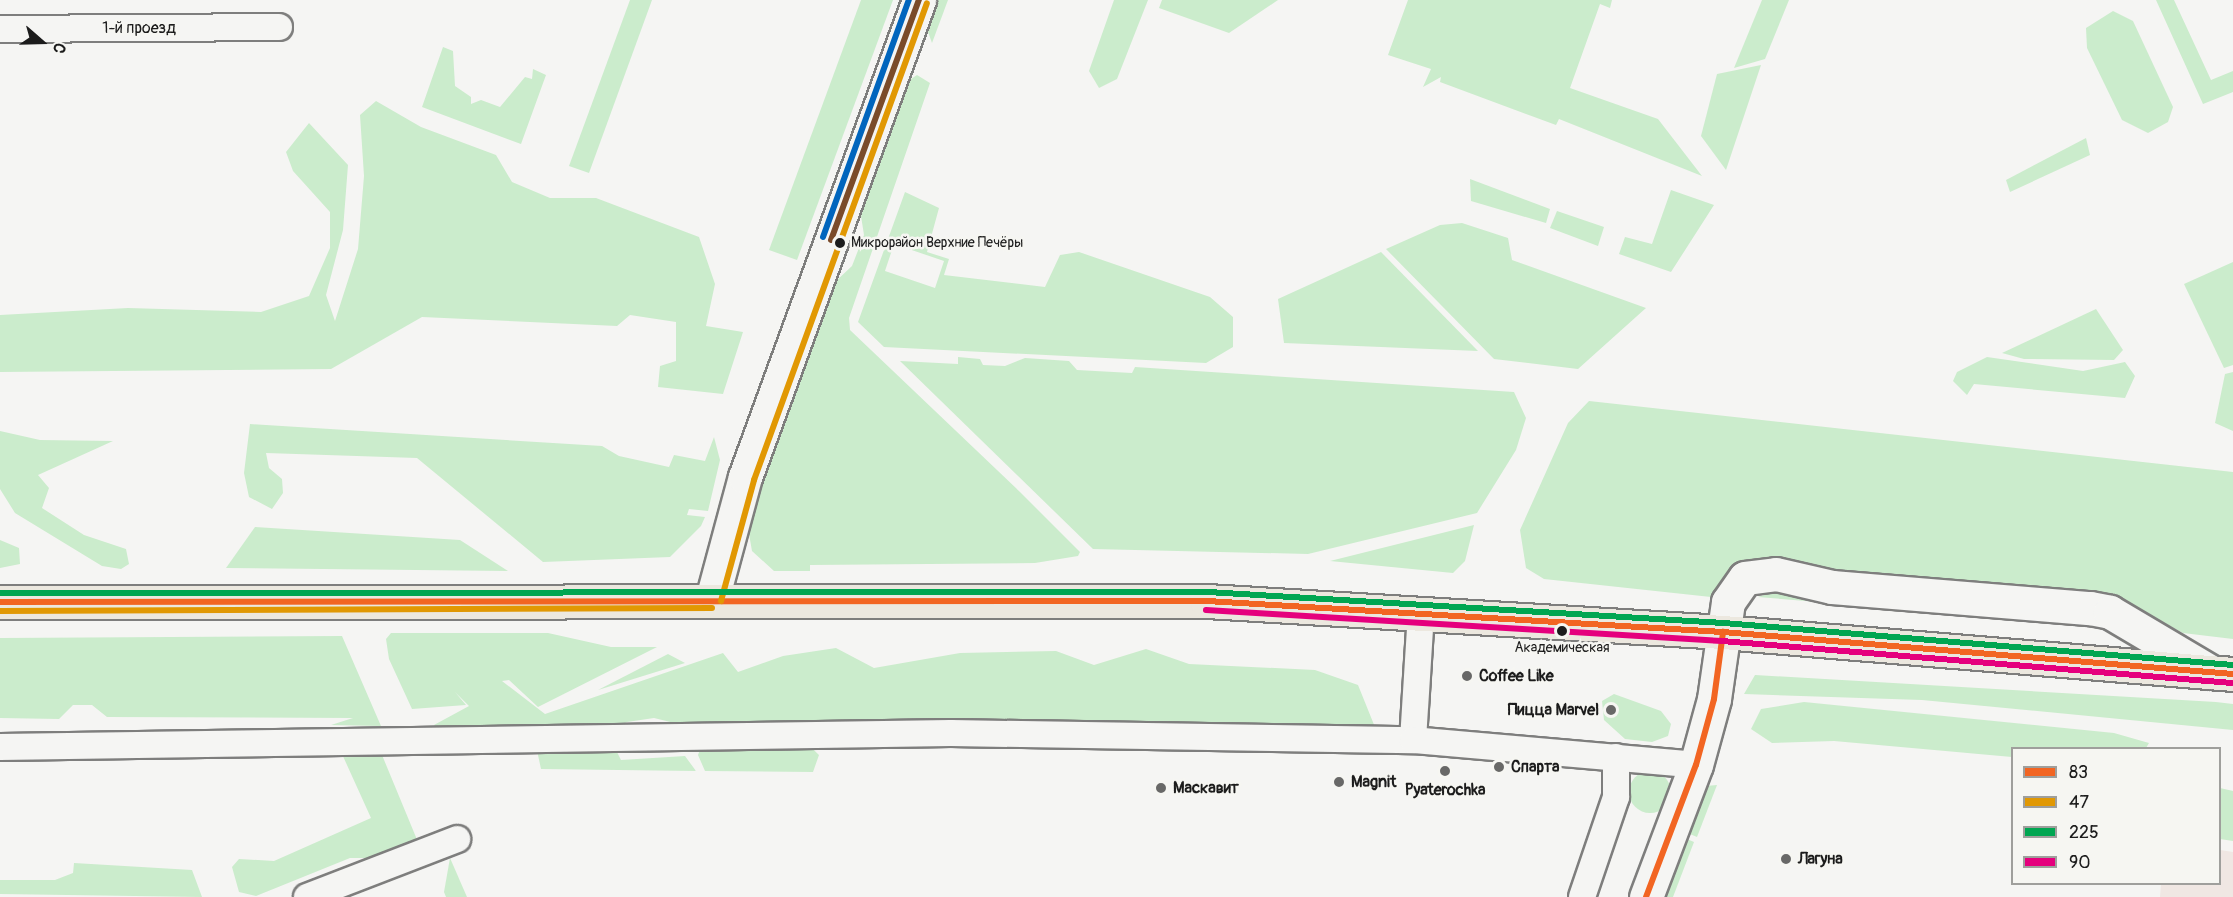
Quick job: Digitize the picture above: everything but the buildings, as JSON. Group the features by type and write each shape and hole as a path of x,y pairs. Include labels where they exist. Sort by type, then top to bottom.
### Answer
{"main road":[{"path":"0,602 1110,598 1421,612 1723,632 2222,673"}],"street":[{"path":"712,599 745,477 919,0"},
{"name":"1-й проезд","path":"0,29 279,27"},
{"path":"1646,897 1696,765 1714,699 1723,632 1734,589 1760,573 1776,574 1832,587 2090,608 2110,612 2222,673"},
{"path":"1413,740 1421,612"},
{"path":"0,747 951,733 1413,740 1696,765"},
{"path":"1582,897 1616,797 1616,757"},
{"path":"307,897 457,839"}],"shaded area":[{"path":"2221,850 2233,852 2233,897 2160,897 2161,885 2221,885"}],"green space":[{"path":"630,0 652,0 589,173 569,166"},
{"path":"861,0 893,0 797,260 769,250"},
{"path":"938,0 948,0 932,43 927,29"},
{"path":"1114,0 1148,0 1117,79 1099,88 1089,71"},
{"path":"1162,0 1278,0 1229,33 1159,8"},
{"path":"1408,0 1612,0 1610,8 1600,4 1570,88 1658,119 1702,176 1559,119 1556,125 1440,82 1441,77 1423,87 1431,69 1388,55"},
{"path":"1762,0 1789,0 1765,59 1734,68"},
{"path":"2156,0 2174,0 2211,80 2233,71 2233,92 2203,104"},
{"path":"2113,11 2133,21 2173,107 2168,122 2148,133 2122,120 2087,48 2086,28"},
{"path":"443,47 453,51 455,86 471,97 471,104 481,100 500,107 525,77 532,79 533,69 546,75 521,144 422,107"},
{"path":"1761,65 1726,170 1701,136 1717,74"},
{"path":"917,75 930,83 849,318 850,330 1080,552 1078,556 1035,563 810,565 810,571 774,571 752,551 749,534 756,503 836,281 852,266 864,235 861,216 908,81"},
{"path":"376,101 421,127 496,155 512,182 550,198 596,198 699,237 715,284 706,326 743,332 723,394 658,387 660,366 676,361 676,322 630,315 617,326 422,317 331,369 0,372 0,315 128,308 261,312 309,296 330,248 330,212 293,171 286,152 309,123 348,165 343,230 326,295 335,321 358,249 364,176 360,115"},
{"path":"2086,138 2090,155 2010,192 2006,180"},
{"path":"1470,179 1550,209 1546,223 1471,201"},
{"path":"1671,190 1714,205 1671,272 1619,254 1625,237 1652,244"},
{"path":"905,192 939,208 927,252 949,259 944,275 1045,287 1060,255 1079,252 1210,297 1233,317 1233,347 1206,363 884,347 858,322","holes":["894,244 944,261 935,288 885,271"]},
{"path":"1557,211 1604,227 1598,246 1550,228"},
{"path":"1462,223 1508,238 1512,260 1646,308 1578,369 1494,359 1386,249 1440,225"},
{"path":"1381,252 1478,351 1284,343 1278,299"},
{"path":"2233,262 2233,365 2224,368 2184,284"},
{"path":"2096,309 2123,350 2114,360 2024,359 2002,353"},
{"path":"958,357 980,359 983,365 1005,366 1025,358 1069,361 1077,370 1132,373 1135,367 1514,392 1526,418 1516,450 1477,513 1308,554 1093,549 900,361 958,364"},
{"path":"1987,357 2083,371 2125,362 2135,376 2125,398 1974,384 1967,395 1953,381 1957,372"},
{"path":"2233,372 2233,431 2215,423 2225,374"},
{"path":"1589,401 2233,472 2233,639 2183,633 2114,596 1837,575 1784,560 1752,559 1731,568 1711,597 1544,579 1526,568 1520,530 1568,423"},
{"path":"250,424 602,446 619,456 669,467 674,455 705,461 714,437 720,460 708,511 689,509 687,515 705,517 701,526 670,557 543,562 417,458 266,453 269,468 282,479 283,493 272,509 249,497 244,473"},
{"path":"0,431 40,440 113,441 38,475 49,488 42,508 84,535 126,549 129,564 121,569 102,566 15,513 0,489"},
{"path":"1474,525 1465,561 1453,573 1330,561"},
{"path":"255,527 460,540 508,571 226,568"},
{"path":"0,540 19,548 20,564 0,568"},
{"path":"1776,591 2109,626 1758,597"},
{"path":"391,633 548,633 611,647 657,647 538,707 509,680 502,681 545,714 723,653 738,672 783,656 836,648 874,668 960,653 1056,651 1094,665 1146,649 1189,664 1315,670 1358,685 1383,747 791,728 819,755 813,772 705,771 698,755 707,731 654,718 627,722 607,732 621,760 685,756 696,771 541,769 532,727 448,747 434,725 469,706 455,692 466,705 412,709 389,659 386,639"},
{"path":"342,636 381,726 331,725 353,718 107,717 92,705 73,705 59,719 0,718 0,638"},
{"path":"668,654 685,663 598,690"},
{"path":"1755,675 2216,702 2233,704 2233,730 1922,700 1744,694"},
{"path":"1614,694 1661,711 1671,724 1668,736 1652,742 1625,739 1604,720 1602,701"},
{"path":"1804,702 2114,733 2149,743 2147,747 2011,747 2011,757 1834,741 1772,743 1751,729 1761,709"},
{"path":"342,754 382,755 418,842 382,858 350,858 256,896 239,892 232,867 239,859 274,861 371,818"},
{"path":"1650,771 1665,777 1671,792 1665,807 1650,813 1635,807 1629,792 1635,777"},
{"path":"1717,785 1697,837 1685,832 1706,786"},
{"path":"2221,788 2233,791 2233,841 2221,839"},
{"path":"1682,837 1694,842 1673,897 1665,897"},
{"path":"450,858 467,897 446,897 444,892"},
{"path":"74,863 192,870 202,897 0,894 0,880 55,880 73,873"}],"transit line":[{"path":"823,237 909,0"},
{"path":"831,240 919,0"},
{"name":"47","path":"721,601 754,480 927,3"},
{"name":"225","path":"0,593 1208,592 1724,623 2233,665"},
{"name":"83","path":"0,602 1207,601 1723,632 2233,674"},
{"name":"47","path":"0,611 712,608"},
{"name":"90","path":"1206,610 1722,641 2232,683"},
{"name":"83","path":"1646,897 1696,765 1714,699 1723,632"}],"place":[{"name":"Микрорайон Верхние Печёры","path":"840,243"},
{"name":"Академическая","path":"1562,631"},
{"name":"Coffee Like","path":"1467,676"},
{"name":"Пицца Marvel","path":"1611,710"},
{"name":"Спарта","path":"1499,767"},
{"name":"Pyaterochka","path":"1445,771"},
{"name":"Magnit","path":"1339,782"},
{"name":"Маскавит","path":"1161,788"},
{"name":"Лагуна","path":"1786,859"}]}
